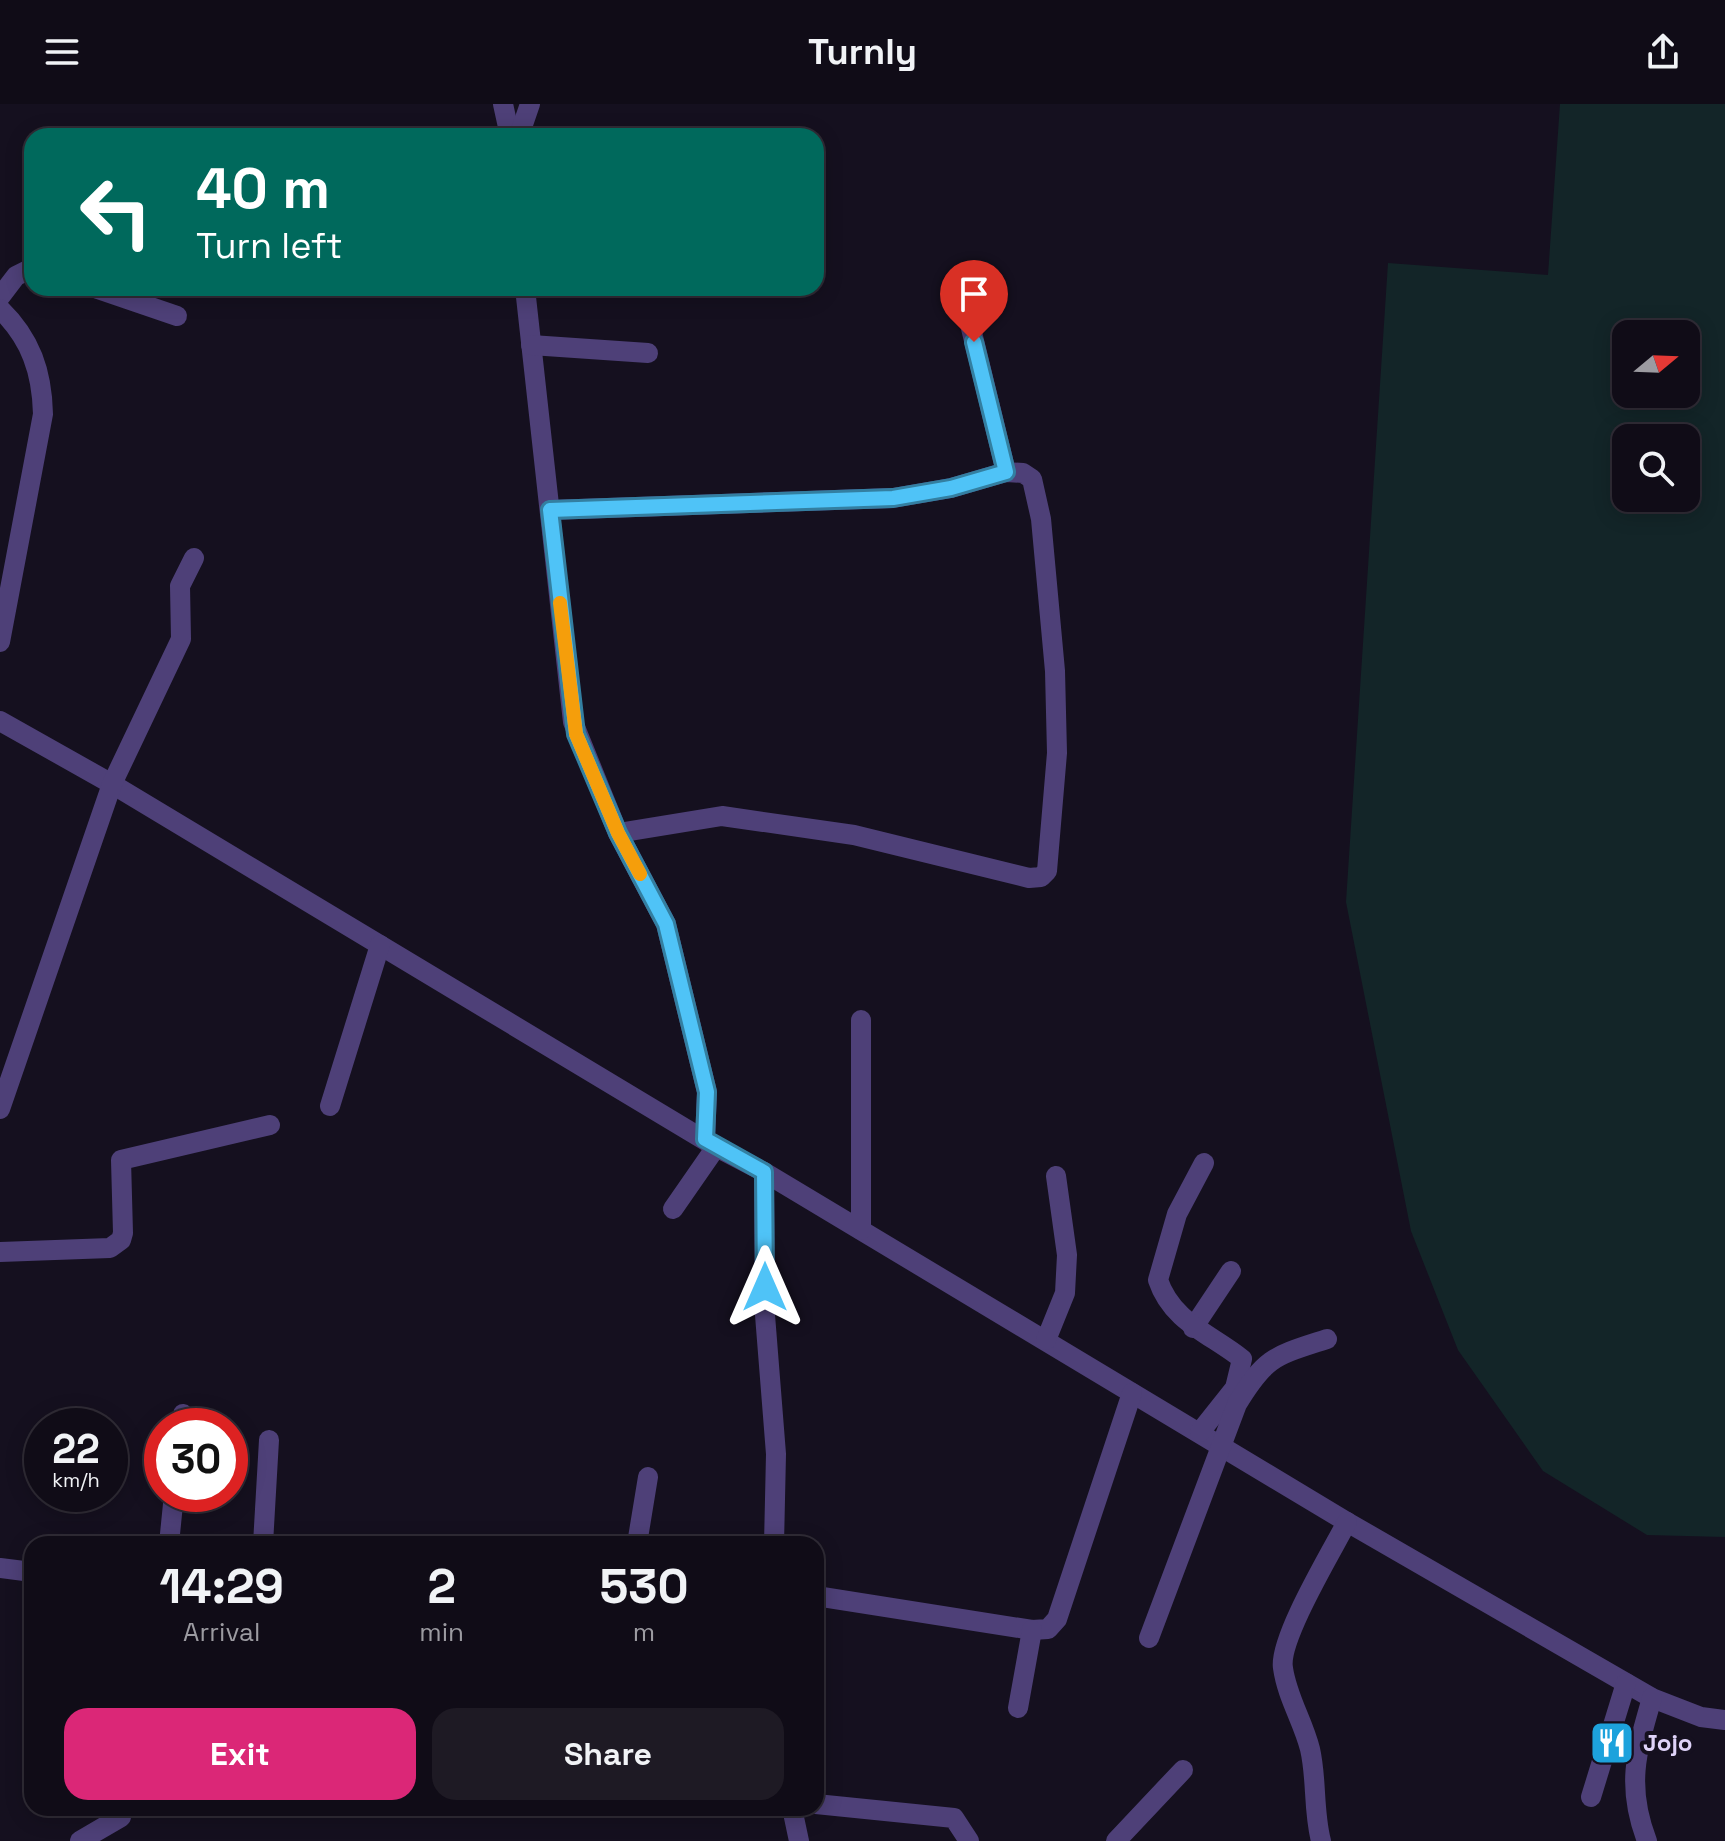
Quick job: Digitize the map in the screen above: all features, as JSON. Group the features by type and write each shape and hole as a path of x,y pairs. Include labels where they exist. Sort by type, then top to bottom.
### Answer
{"street":[{"path":"503,104 508,128"},
{"path":"522,128 530,104"},
{"path":"0,297 16,276 24,272"},
{"path":"118,296 177,316"},
{"path":"526,296 573,722 618,833 666,924 707,1092 710,1143 673,1209"},
{"path":"0,309 32,351 42,379 43,414 0,642"},
{"path":"968,316 1006,472"},
{"path":"531,345 648,353"},
{"path":"550,510 893,498 951,488 1006,472 1023,473 1032,479 1041,519 1055,671 1057,753 1047,871 1041,877 1029,878 854,835 722,816 618,833"},
{"path":"0,1109 112,784 181,639 180,586 194,558"},
{"path":"5,731 112,784 1347,1522 1652,1698 1701,1717 1725,1720"},
{"path":"330,1106 380,945"},
{"path":"861,1020 861,1230"},
{"path":"0,1252 110,1248 121,1240 123,1233 121,1160 270,1125"},
{"path":"1200,1432 1235,1388 1242,1359 1193,1328 1175,1311 1158,1280 1177,1214 1204,1163"},
{"path":"764,1172 765,1315 776,1454 774,1536"},
{"path":"1046,1340 1065,1293 1067,1255 1056,1176"},
{"path":"1193,1328 1231,1271"},
{"path":"1149,1638 1219,1446 1237,1404 1256,1372 1273,1357 1327,1339"},
{"path":"824,1597 1032,1630 1048,1629 1057,1619 1132,1393"},
{"path":"263,1536 269,1440"},
{"path":"638,1536 648,1477"},
{"path":"170,1536 172,1512"},
{"path":"1321,1841 1314,1811 1310,1750 1289,1698 1282,1663 1292,1629 1347,1522"},
{"path":"0,1568 24,1571"},
{"path":"1018,1708 1032,1630"},
{"path":"1591,1797 1626,1683"},
{"path":"1647,1841 1633,1796 1636,1754 1652,1698"},
{"path":"1116,1841 1183,1770"},
{"path":"824,1805 954,1818 969,1841"},
{"path":"80,1841 121,1816"},
{"path":"794,1816 799,1841"}],"shaded area":[{"path":"1560,104 1725,104 1725,1537 1647,1535 1543,1471 1458,1350 1411,1231 1346,902 1388,263 1548,275"}],"slow traffic":[{"path":"560,603 576,734 618,833 640,874"}],"place":[{"name":"Jojo","path":"1612,1743"}],"route":[{"path":"765,1287 764,1172 705,1139 707,1092 666,924 618,833 576,734 571,712 550,510 893,498 951,488 1006,472 974,342"}]}
